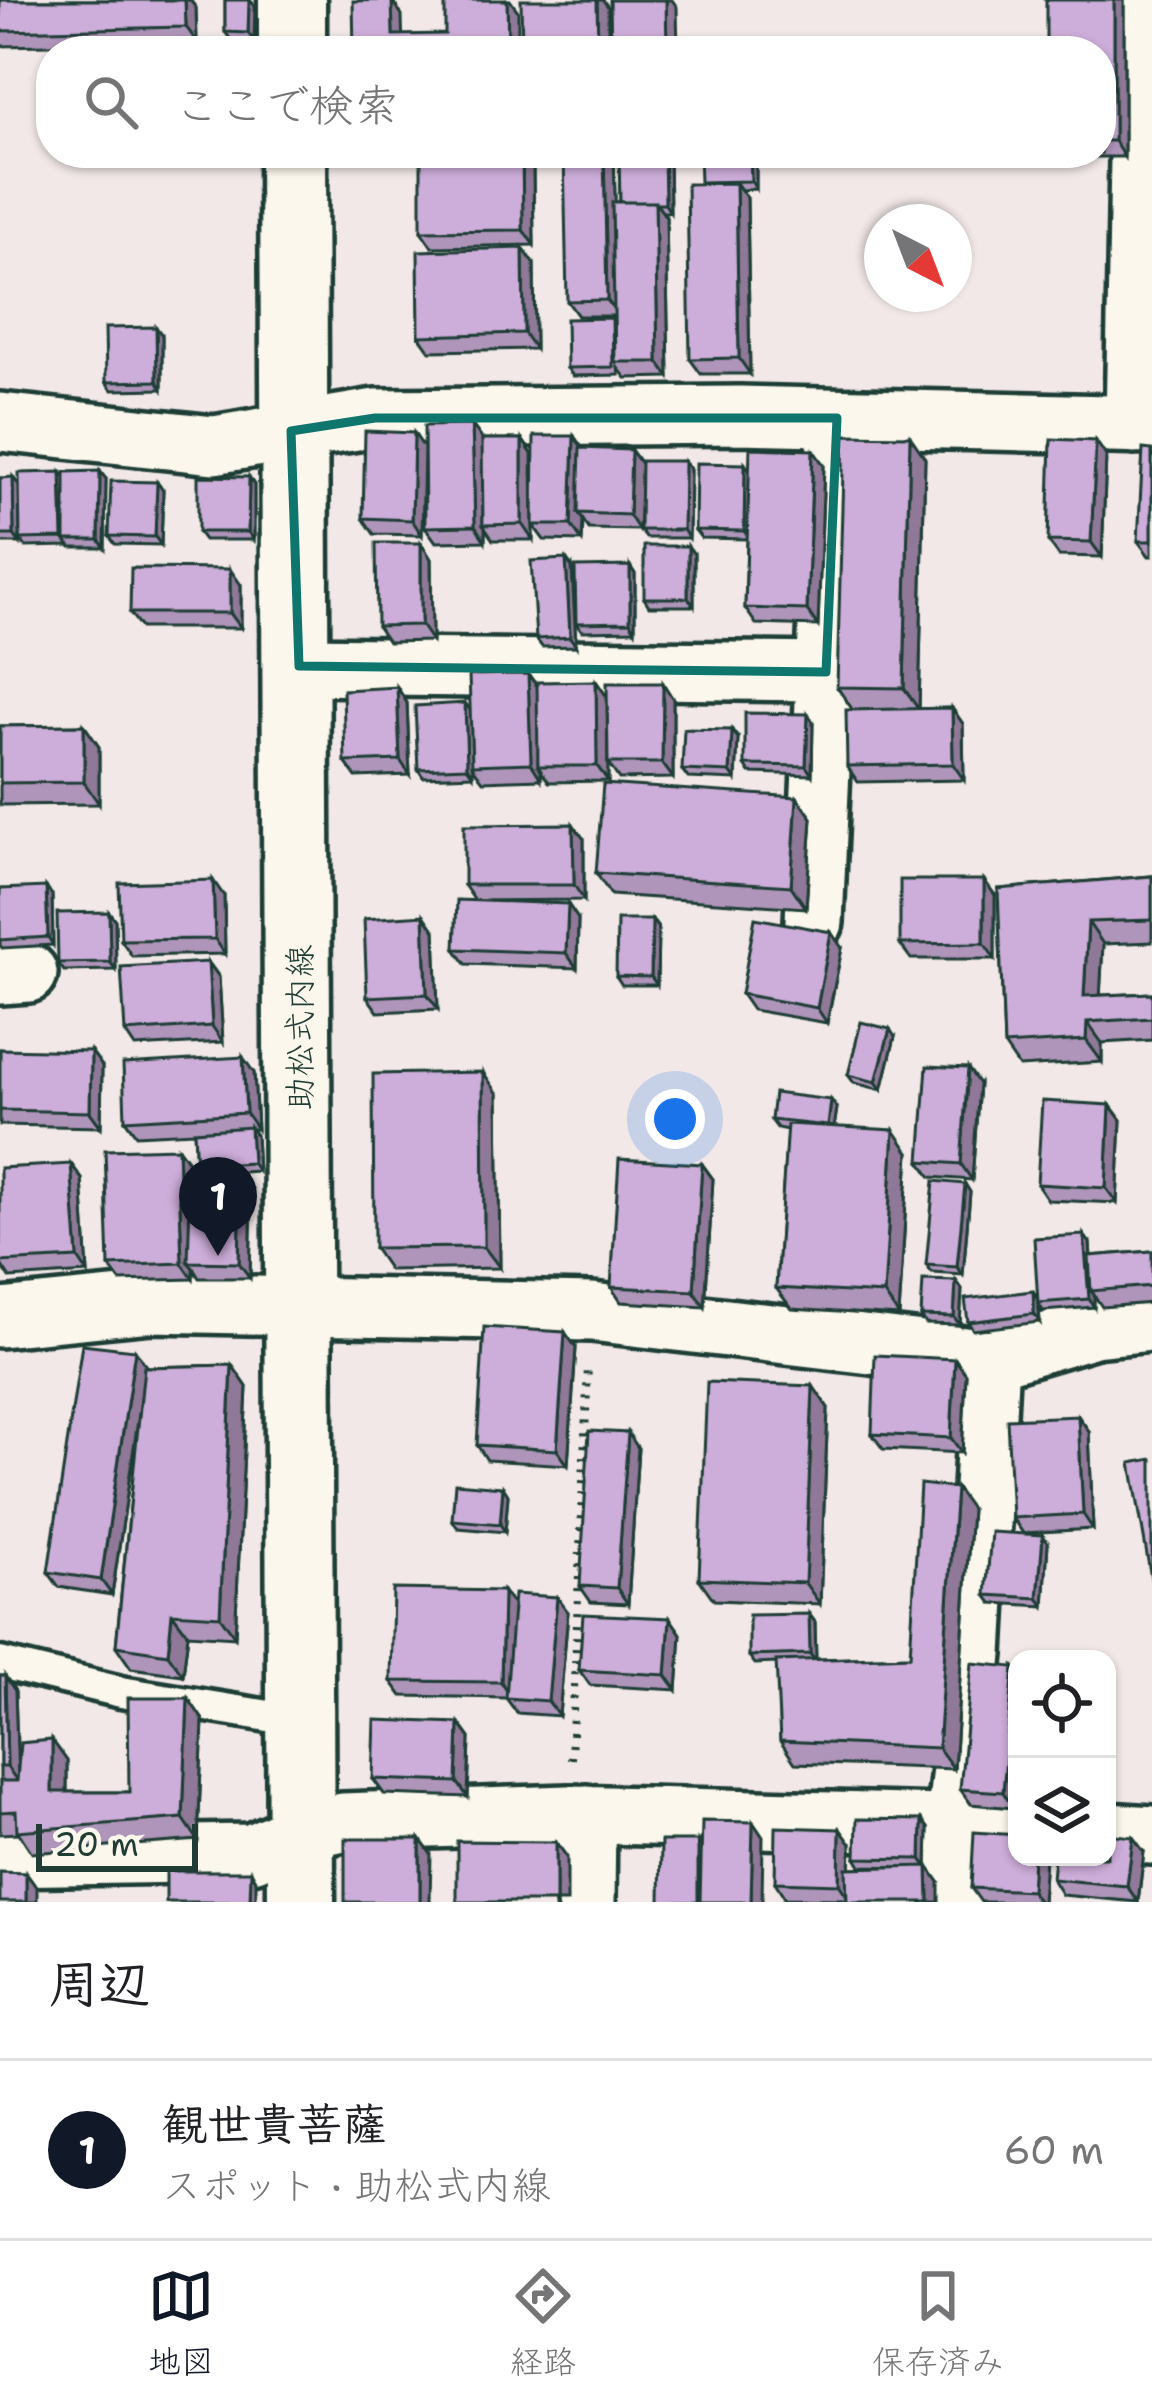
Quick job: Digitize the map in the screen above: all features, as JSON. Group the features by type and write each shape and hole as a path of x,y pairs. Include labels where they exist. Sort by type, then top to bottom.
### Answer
{"street":[{"path":"292,0 292,36"},
{"path":"0,422 214,445 375,418 837,418 1143,425 1142,0"},
{"name":"助松式内線","path":"292,168 291,431 299,666 302,1902"},
{"path":"814,922 837,418"},
{"path":"299,666 826,672"},
{"path":"0,1318 152,1303 592,1312 990,1359 1094,1328 1152,1322"},
{"path":"953,1902 955,1822 974,1654 990,1359"},
{"path":"578,1814 586,1902"},
{"path":"0,1857 253,1853 301,1831 344,1822 578,1814 1008,1825"},
{"path":"1116,1832 1152,1834"}],"lane":[{"path":"0,1663 121,1692 299,1721"}],"path":[{"path":"578,1814 592,1312"}],"highlighted area":[{"path":"375,418 837,418 826,672 299,666 291,431"}],"building":[{"path":"0,0 185,0 186,27 0,31"},
{"path":"225,0 249,0 248,33 225,32"},
{"path":"392,0 393,35 445,34 445,0 507,0 508,36 354,36 353,1"},
{"path":"521,0 597,0 598,36 522,36"},
{"path":"610,0 666,0 667,36 611,36"},
{"path":"1046,0 1114,0 1114,36 1046,36"},
{"path":"421,168 522,168 523,230 421,231"},
{"path":"564,168 604,168 607,300 567,301"},
{"path":"619,168 664,168 665,204 620,202"},
{"path":"700,168 751,168 751,181 700,182"},
{"path":"736,183 739,358 690,359 687,184"},
{"path":"612,202 655,202 658,362 615,362"},
{"path":"523,248 524,333 419,336 418,251"},
{"path":"612,318 613,367 567,368 566,319"},
{"path":"156,327 157,381 106,382 105,328"},
{"path":"472,425 475,526 425,527 424,426"},
{"path":"365,431 414,433 412,520 363,518"},
{"path":"844,435 910,436 904,688 837,687"},
{"path":"534,436 574,436 571,525 533,525"},
{"path":"482,439 522,439 522,524 483,525"},
{"path":"1051,439 1096,441 1091,542 1048,541"},
{"path":"580,448 631,450 629,515 578,513"},
{"path":"750,448 813,450 807,610 745,608"},
{"path":"1143,449 1152,450 1152,541 1138,541"},
{"path":"641,461 684,461 683,530 640,530"},
{"path":"696,463 745,464 744,531 695,530"},
{"path":"100,471 99,540 65,540 65,472"},
{"path":"61,472 63,538 20,539 19,473"},
{"path":"198,476 249,477 248,532 198,532"},
{"path":"13,477 14,535 0,535 0,478"},
{"path":"111,481 157,482 155,537 109,536"},
{"path":"376,543 421,543 421,625 377,626"},
{"path":"644,546 688,546 688,598 644,598"},
{"path":"566,559 570,637 536,639 531,561"},
{"path":"630,566 630,622 576,623 575,567"},
{"path":"131,568 230,569 230,613 130,613"},
{"path":"528,674 531,763 472,765 469,675"},
{"path":"596,681 597,766 538,766 537,682"},
{"path":"607,683 663,683 662,763 608,763"},
{"path":"397,687 400,760 345,762 343,690"},
{"path":"465,703 467,767 418,769 415,706"},
{"path":"952,708 953,764 847,766 846,710"},
{"path":"745,713 808,714 806,766 745,765"},
{"path":"84,725 84,782 0,783 0,726"},
{"path":"684,729 732,730 730,772 682,770"},
{"path":"603,784 797,797 791,886 596,873"},
{"path":"573,824 574,885 464,885 464,825"},
{"path":"1152,876 1152,920 1088,922 1084,996 1152,993 1152,1018 1087,1022 1086,1040 1004,1045 998,889"},
{"path":"213,880 215,939 121,940 119,883"},
{"path":"900,880 984,880 984,943 900,944"},
{"path":"46,887 48,937 0,940 0,889"},
{"path":"457,900 568,904 566,953 455,949"},
{"path":"109,912 110,962 58,963 57,913"},
{"path":"424,915 427,994 367,997 364,919"},
{"path":"755,918 831,932 817,1008 741,994"},
{"path":"617,920 652,920 651,977 616,976"},
{"path":"208,962 212,1026 125,1032 121,967"},
{"path":"861,1022 890,1029 876,1082 848,1075"},
{"path":"0,1049 91,1051 90,1112 0,1110"},
{"path":"243,1057 246,1113 125,1120 123,1064"},
{"path":"927,1066 968,1068 961,1164 920,1161"},
{"path":"483,1072 484,1247 374,1248 373,1074"},
{"path":"774,1093 831,1100 828,1126 771,1120"},
{"path":"1042,1101 1110,1105 1106,1188 1037,1184"},
{"path":"787,1124 894,1130 884,1294 776,1288"},
{"path":"250,1127 252,1163 196,1166 194,1131"},
{"path":"178,1148 182,1263 109,1266 105,1150"},
{"path":"619,1159 702,1164 694,1291 611,1287"},
{"path":"71,1164 78,1258 0,1262 0,1168"},
{"path":"191,1172 241,1173 239,1263 188,1262"},
{"path":"934,1181 965,1184 957,1267 926,1265"},
{"path":"1084,1235 1089,1299 1038,1303 1034,1238"},
{"path":"1152,1251 1152,1286 1091,1291 1089,1256"},
{"path":"923,1280 956,1281 954,1317 921,1316"},
{"path":"1033,1291 1034,1314 968,1322 965,1299"},
{"path":"484,1327 565,1332 557,1450 477,1445"},
{"path":"82,1344 135,1350 101,1580 48,1572"},
{"path":"875,1355 955,1359 951,1438 872,1434"},
{"path":"232,1365 220,1616 172,1613 168,1654 116,1646 144,1367"},
{"path":"707,1382 813,1386 805,1583 699,1579"},
{"path":"1078,1416 1083,1514 1012,1518 1007,1419"},
{"path":"589,1431 628,1433 617,1588 580,1586"},
{"path":"1152,1459 1152,1584 1131,1463"},
{"path":"455,1483 503,1487 500,1524 452,1520"},
{"path":"920,1484 956,1488 938,1748 780,1741 776,1661 910,1656"},
{"path":"991,1532 1043,1535 1038,1598 986,1595"},
{"path":"393,1589 503,1591 501,1682 391,1681"},
{"path":"514,1594 557,1597 548,1701 506,1698"},
{"path":"583,1614 670,1618 666,1675 579,1670"},
{"path":"809,1614 810,1654 749,1656 749,1615"},
{"path":"972,1663 1008,1666 1003,1792 960,1789"},
{"path":"0,1676 5,1676 7,1767 0,1767"},
{"path":"128,1698 188,1698 183,1818 17,1831 16,1811 0,1812 0,1781 17,1781 20,1743 52,1740 52,1792 129,1792"},
{"path":"375,1720 459,1723 457,1782 373,1779"},
{"path":"857,1819 922,1820 921,1859 856,1858"},
{"path":"702,1821 753,1822 751,1902 700,1902"},
{"path":"776,1827 840,1829 839,1884 775,1882"},
{"path":"974,1832 1008,1834 1008,1866 1032,1866 1031,1891 971,1888"},
{"path":"1116,1835 1133,1837 1127,1886 1052,1879 1053,1866 1116,1866"},
{"path":"345,1839 420,1839 420,1902 345,1902"},
{"path":"457,1841 556,1842 556,1902 457,1902"},
{"path":"661,1841 698,1841 698,1902 660,1902"},
{"path":"928,1866 929,1902 847,1902 846,1868"},
{"path":"166,1871 251,1871 250,1902 166,1902"},
{"path":"0,1872 26,1873 26,1902 0,1902"}],"place":[{"name":"観世貴菩薩","path":"218,1256"}]}
